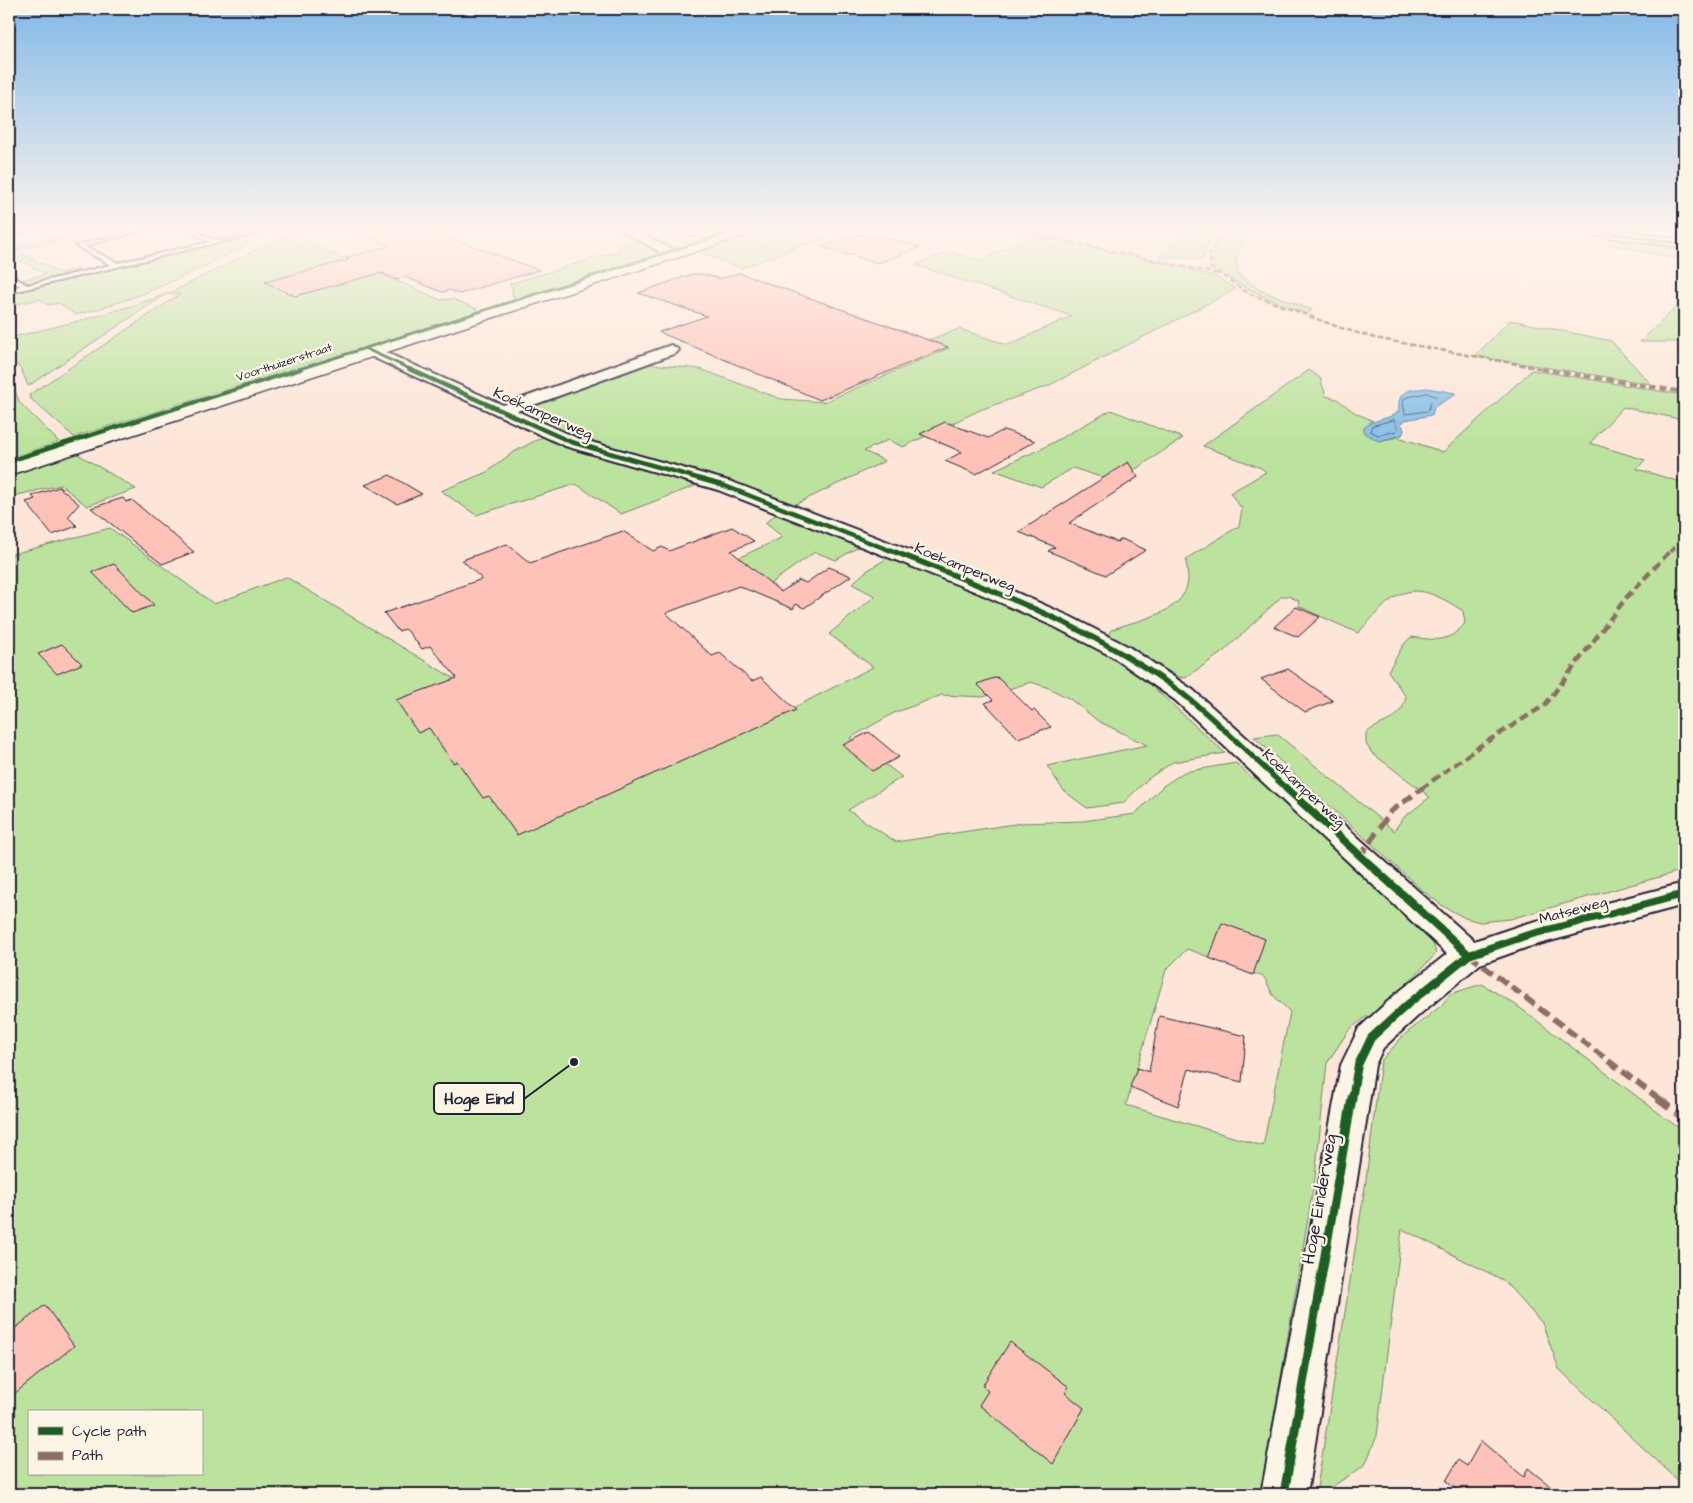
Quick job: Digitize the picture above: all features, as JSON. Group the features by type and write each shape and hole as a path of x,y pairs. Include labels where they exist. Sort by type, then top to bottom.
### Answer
{"main road":[{"name":"Voorthuizerstraat","path":"9,469 532,300"}],"street":[{"path":"504,410 671,350"},
{"name":"Koekamperweg","path":"373,352 571,442 725,486 986,588 1063,622 1121,652 1184,695 1469,955"},
{"name":"Matseweg","path":"1469,955 1525,936 1684,894"},
{"name":"Hoge Einderweg","path":"1284,1494 1358,1065 1371,1038 1408,1004 1469,955"}],"green space":[{"path":"9,300 34,300 9,306"},
{"path":"41,300 124,300 76,315 59,303 48,305"},
{"path":"148,300 157,300 28,386 22,371 9,355 9,338"},
{"path":"171,300 456,300 479,310 74,437 31,399 29,395"},
{"path":"1023,300 1214,300 1048,386 980,410 903,447 888,440 864,451 885,461 794,505 712,476 592,443 521,414 525,409 651,364 700,369 781,399 824,402 949,348 928,340 959,329 1008,345 1072,316"},
{"path":"1274,300 1286,300 1312,310 1307,314"},
{"path":"1684,300 1684,300 1684,342 1640,342"},
{"path":"1510,320 1611,341 1651,384 1475,356"},
{"path":"1309,370 1320,378 1326,396 1337,399 1354,412 1373,421 1369,422 1379,441 1398,437 1443,452 1532,370 1684,395 1684,420 1623,407 1590,443 1645,460 1637,469 1684,483 1684,870 1510,919 1480,922 1465,918 1443,906 1423,891 1254,737 1277,734 1394,831 1402,819 1430,797 1372,753 1366,744 1366,733 1390,720 1400,712 1403,705 1406,697 1388,671 1404,644 1411,637 1441,639 1447,637 1459,630 1465,623 1463,611 1429,593 1416,591 1404,593 1394,598 1358,633 1298,606 1299,601 1288,596 1282,596 1223,652 1185,678 1178,677 1109,635 1111,630 1157,614 1177,602 1184,593 1188,581 1186,561 1189,557 1239,526 1242,509 1230,493 1266,472 1261,468 1203,446"},
{"path":"9,372 19,402 59,442 9,458"},
{"path":"1111,410 1183,438 1116,482 1073,468 1041,487 994,470 1043,448"},
{"path":"546,435 700,484 621,514 576,484 476,515 441,491 487,472 512,453"},
{"path":"76,453 136,489 87,506 61,485 9,497 9,475"},
{"path":"778,513 860,546 836,560 815,552 768,585 732,561 783,537 765,523"},
{"path":"110,528 214,604 286,577 627,783 795,707 873,667 829,634 875,596 852,584 865,572 889,557 1061,629 1129,665 1225,753 1173,762 1149,778 1123,803 1087,808 1064,791 1047,766 1147,745 1098,721 1070,699 1049,688 1031,682 983,697 942,695 894,713 850,738 902,777 848,810 896,842 1021,823 1083,821 1135,814 1163,786 1184,772 1236,763 1253,779 1256,777 1428,925 1436,954 1373,1018 1367,1016 1349,1030 1327,1063 1315,1177 1261,1494 9,1494 9,555","holes":["1187,949 1264,977 1273,995 1290,1012 1263,1146 1126,1105 1166,970"]},
{"path":"1482,984 1516,1005 1684,1132 1684,1486 1559,1369 1542,1323 1503,1280 1402,1229 1377,1436 1365,1465 1321,1494 1316,1494 1365,1187 1381,1061 1403,1036 1442,1005 1450,994"}],"water":[{"path":"1427,388 1455,393 1455,395 1434,407 1432,415 1405,420 1401,423 1404,430 1402,435 1379,441 1364,433 1364,428 1368,425 1399,411 1400,398 1406,392"}],"building":[{"path":"659,300 816,300 948,347 820,400 659,332 707,316"},
{"path":"945,422 988,438 1004,430 1035,441 976,474 945,461 962,452 920,434"},
{"path":"1128,462 1138,477 1069,523 1117,542 1122,539 1146,550 1106,575 1048,551 1055,547 1019,532"},
{"path":"390,475 422,494 397,504 365,485"},
{"path":"59,487 79,504 68,517 77,526 52,535 26,502 35,499 32,496"},
{"path":"123,498 126,502 132,500 194,552 162,564 91,508"},
{"path":"732,527 754,541 731,551 781,592 799,580 806,583 829,567 851,576 804,608 796,604 793,609 739,586 666,613 712,656 720,653 752,681 761,677 796,710 517,835 489,796 483,798 457,761 453,763 429,728 418,733 396,700 457,678 430,646 422,649 406,629 398,631 384,613 482,579 462,560 507,544 530,563 623,531 653,551 662,547 669,551"},
{"path":"114,564 154,605 132,613 92,572"},
{"path":"1296,607 1320,617 1298,637 1274,627"},
{"path":"62,644 82,664 57,674 38,654"},
{"path":"1288,669 1333,701 1305,712 1261,679"},
{"path":"997,677 1051,727 1018,738 985,703 993,700 977,684"},
{"path":"869,732 899,757 872,771 843,745"},
{"path":"1222,923 1265,939 1253,975 1209,958"},
{"path":"1159,1016 1246,1036 1242,1082 1189,1069 1178,1106 1130,1087 1137,1068 1149,1072"},
{"path":"45,1305 74,1346 9,1398 9,1333"},
{"path":"1010,1342 1069,1387 1065,1393 1084,1408 1053,1464 979,1405 988,1391 982,1386"},
{"path":"1481,1441 1524,1477 1528,1468 1560,1494 1462,1494 1446,1481 1458,1460 1467,1466"}],"marked path":[{"path":"1264,300 1341,328 1375,338 1471,357 1684,392"},
{"path":"1360,857 1391,811 1480,746 1545,705 1626,598 1684,537"},
{"path":"1469,955 1684,1118"}],"cycle path":[{"path":"9,461 516,300"},
{"path":"364,348 571,442 725,486 987,588 1063,622 1121,652 1184,695 1469,955"},
{"path":"1284,1494 1358,1065 1371,1038 1408,1004 1469,955 1525,936 1684,894"}],"place":[{"name":"Hoge Eind","path":"574,1062"}]}
